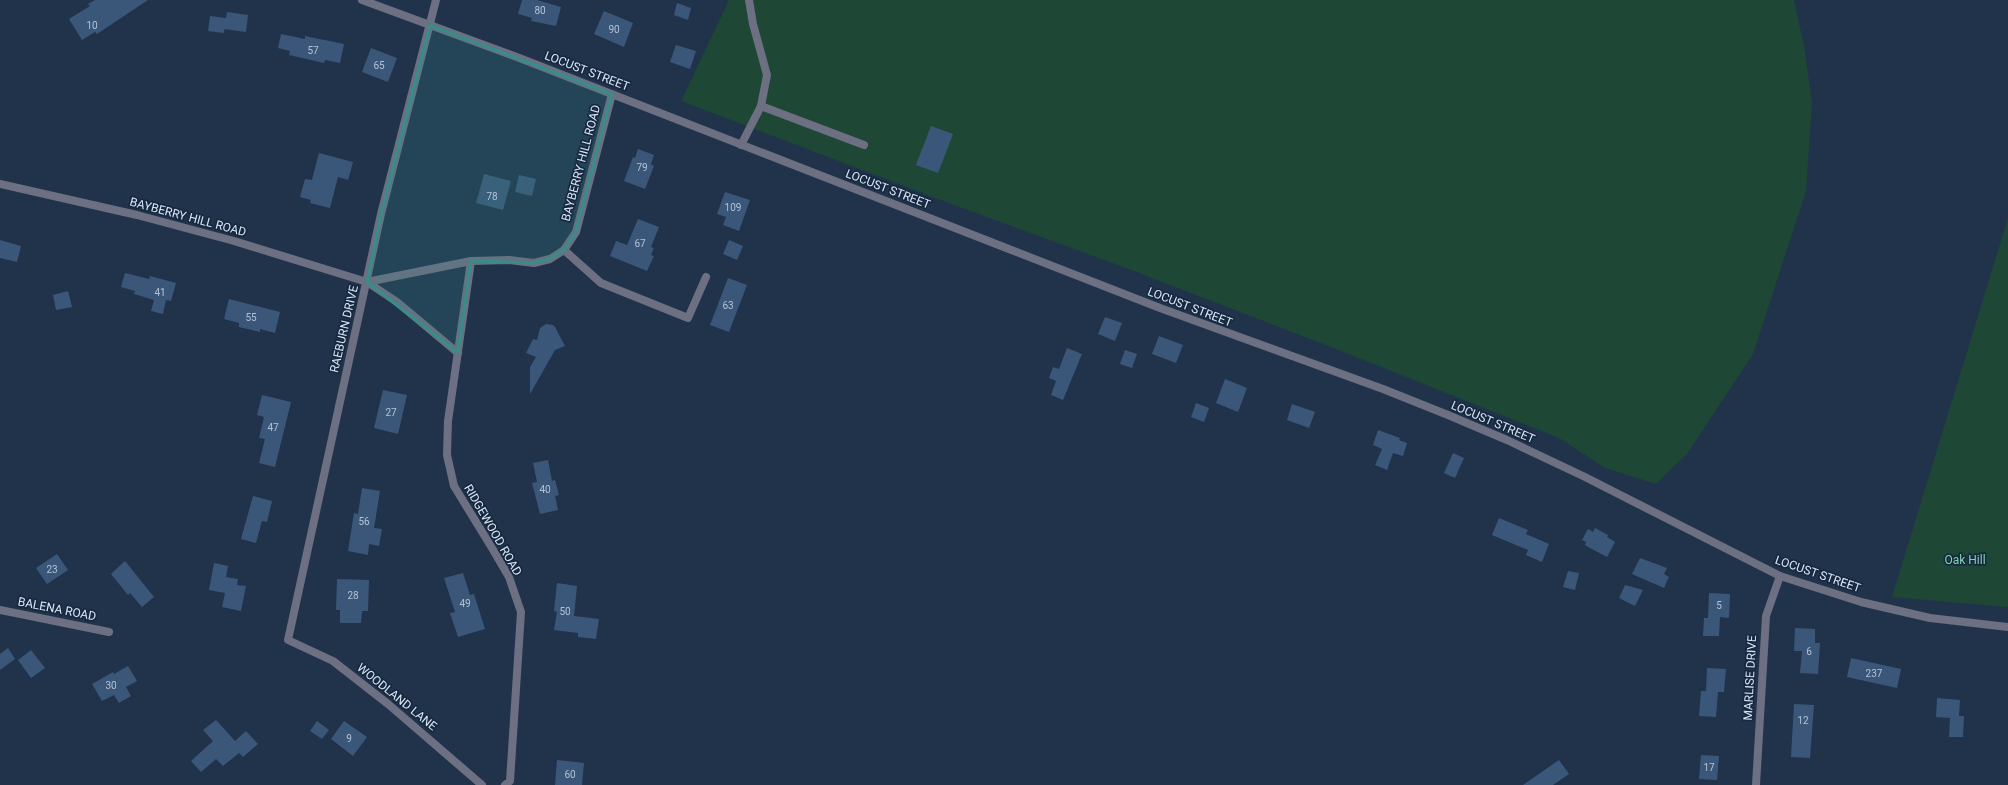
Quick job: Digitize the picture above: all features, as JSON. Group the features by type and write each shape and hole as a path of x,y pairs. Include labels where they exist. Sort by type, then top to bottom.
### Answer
{"street":[{"name":"LOCUST STREET","path":"362,0 612,94 1167,311 1383,389 1448,415 1507,440 1583,476 1780,576 1861,602 1930,618 2008,627"},
{"name":"RAEBURN DRIVE","path":"288,640 301,573 381,214 436,0"},
{"path":"741,144 761,106 767,75 753,24 749,0"},
{"name":"BAYBERRY HILL ROAD","path":"367,282 390,276 471,261 509,260 534,263 550,259 564,250 576,232 612,94"},
{"path":"761,106 864,144"},
{"name":"BAYBERRY HILL ROAD","path":"0,184 137,215 234,241 367,282 397,302 458,353"},
{"path":"564,250 601,283 688,318 706,277"},
{"name":"RIDGEWOOD ROAD","path":"471,261 448,421 447,455 454,486 509,577 520,612 510,782 505,785"},
{"name":"MARLISE DRIVE","path":"1756,785 1766,616 1780,576"},
{"name":"BALENA ROAD","path":"0,610 109,632"},
{"name":"WOODLAND LANE","path":"288,640 333,661 388,704 482,785"}],"highlighted area":[{"path":"430,25 612,94 576,232 564,250 550,259 534,263 471,261 458,353 367,282 381,214"}],"green space":[{"path":"729,0 1794,0 1804,46 1812,102 1806,191 1753,354 1687,454 1656,484 1605,468 1559,438 1331,347 1126,268 954,205 681,101"},
{"name":"Oak Hill","path":"2008,218 2008,607 1892,597"}],"building":[{"path":"95,0 148,0 97,34 95,32 82,40 69,19 90,6 88,4"},
{"path":"522,0 537,0 561,7 556,26 531,21 532,18 518,14"},
{"path":"677,3 691,8 688,20 674,15"},
{"path":"604,11 633,23 624,47 594,34"},
{"path":"227,12 248,15 246,32 224,29 224,33 208,31 210,16 226,18"},
{"path":"281,34 305,39 305,36 344,44 340,63 325,60 324,63 289,55 290,51 278,48"},
{"path":"676,45 696,51 690,69 670,62"},
{"path":"371,48 397,58 388,82 362,72"},
{"path":"931,126 953,134 938,173 916,165"},
{"path":"638,149 654,155 651,164 654,166 645,189 624,181 633,157 635,158"},
{"path":"319,153 353,162 348,180 338,177 330,208 310,203 311,200 300,197 305,179 312,180"},
{"path":"484,174 511,181 503,210 476,203"},
{"path":"519,175 536,179 532,196 515,192"},
{"path":"725,192 750,200 739,231 723,225 726,217 717,214"},
{"path":"638,219 659,227 651,247 654,248 651,255 654,256 647,271 610,256 616,241 627,245"},
{"path":"0,240 21,246 17,262 0,258"},
{"path":"729,240 743,246 737,260 723,254"},
{"path":"125,273 149,279 150,276 176,283 171,301 166,300 163,314 151,311 154,300 134,294 135,291 121,287"},
{"path":"728,278 747,285 729,332 710,325"},
{"path":"68,291 72,307 56,310 53,295"},
{"path":"229,299 280,312 275,333 260,329 260,332 239,327 239,323 224,319"},
{"path":"1105,317 1122,323 1115,341 1098,334"},
{"path":"546,324 553,325 555,327 565,346 555,350 530,394 530,367 536,357 526,353 533,339 537,340 540,328"},
{"path":"1159,336 1183,345 1176,363 1152,354"},
{"path":"1067,348 1082,354 1063,400 1051,395 1056,381 1049,378 1053,367 1059,369"},
{"path":"1125,350 1137,354 1132,368 1120,364"},
{"path":"1225,379 1247,388 1238,412 1216,403"},
{"path":"383,390 407,395 398,434 374,428"},
{"path":"262,395 291,402 275,467 259,463 265,439 259,438 264,417 257,415"},
{"path":"1196,403 1209,408 1204,422 1191,417"},
{"path":"1292,404 1315,412 1309,428 1287,420"},
{"path":"1378,430 1400,438 1399,440 1407,443 1403,456 1393,453 1387,470 1375,465 1382,449 1373,445"},
{"path":"1453,453 1464,458 1455,478 1444,473"},
{"path":"548,460 552,481 555,480 559,495 555,496 558,510 540,514 532,483 537,482 533,463"},
{"path":"362,488 380,491 374,528 382,529 379,546 369,544 368,555 348,551 354,513 358,514"},
{"path":"253,496 272,501 267,522 262,521 256,543 241,539"},
{"path":"1499,518 1528,530 1526,534 1549,544 1542,562 1526,555 1528,550 1492,535"},
{"path":"1595,528 1608,535 1607,537 1615,542 1607,557 1585,545 1586,542 1582,540 1588,529 1593,532"},
{"path":"57,554 68,570 47,584 36,568"},
{"path":"1640,558 1667,568 1664,574 1669,577 1664,588 1632,574"},
{"path":"125,561 154,597 142,607 130,593 128,595 111,574"},
{"path":"214,563 228,566 226,577 238,579 237,585 246,586 241,611 222,607 225,593 209,590"},
{"path":"1568,571 1579,573 1575,590 1563,587"},
{"path":"463,573 470,595 474,594 485,629 458,637 450,613 455,612 444,578"},
{"path":"337,579 369,580 368,611 362,611 361,623 340,623 340,610 336,610"},
{"path":"557,583 577,586 574,616 599,619 596,639 578,637 578,633 554,630 557,612 554,611"},
{"path":"1625,585 1643,590 1635,606 1619,598"},
{"path":"1709,593 1730,594 1729,618 1720,617 1719,636 1703,636 1704,618 1708,618"},
{"path":"1795,628 1815,629 1815,643 1820,643 1818,674 1800,673 1802,651 1794,651"},
{"path":"8,648 15,659 0,670 0,654"},
{"path":"31,650 45,668 31,678 18,660"},
{"path":"1851,658 1901,669 1897,688 1847,677"},
{"path":"128,666 137,681 126,687 131,696 119,703 114,695 102,701 92,684 113,672 114,674"},
{"path":"1707,668 1726,669 1724,692 1718,692 1716,717 1699,716 1701,691 1706,691"},
{"path":"1937,698 1960,700 1959,716 1964,716 1963,737 1949,737 1950,718 1936,717"},
{"path":"1794,704 1814,705 1810,758 1791,757"},
{"path":"216,720 235,741 246,731 258,744 243,757 239,753 223,766 216,759 201,772 191,761 213,741 203,730"},
{"path":"317,721 329,730 322,739 310,731"},
{"path":"344,721 367,737 353,756 331,739"},
{"path":"1701,755 1719,756 1717,780 1699,779"},
{"path":"557,760 584,763 582,785 555,785"},
{"path":"1559,760 1569,774 1553,785 1523,785"}]}
